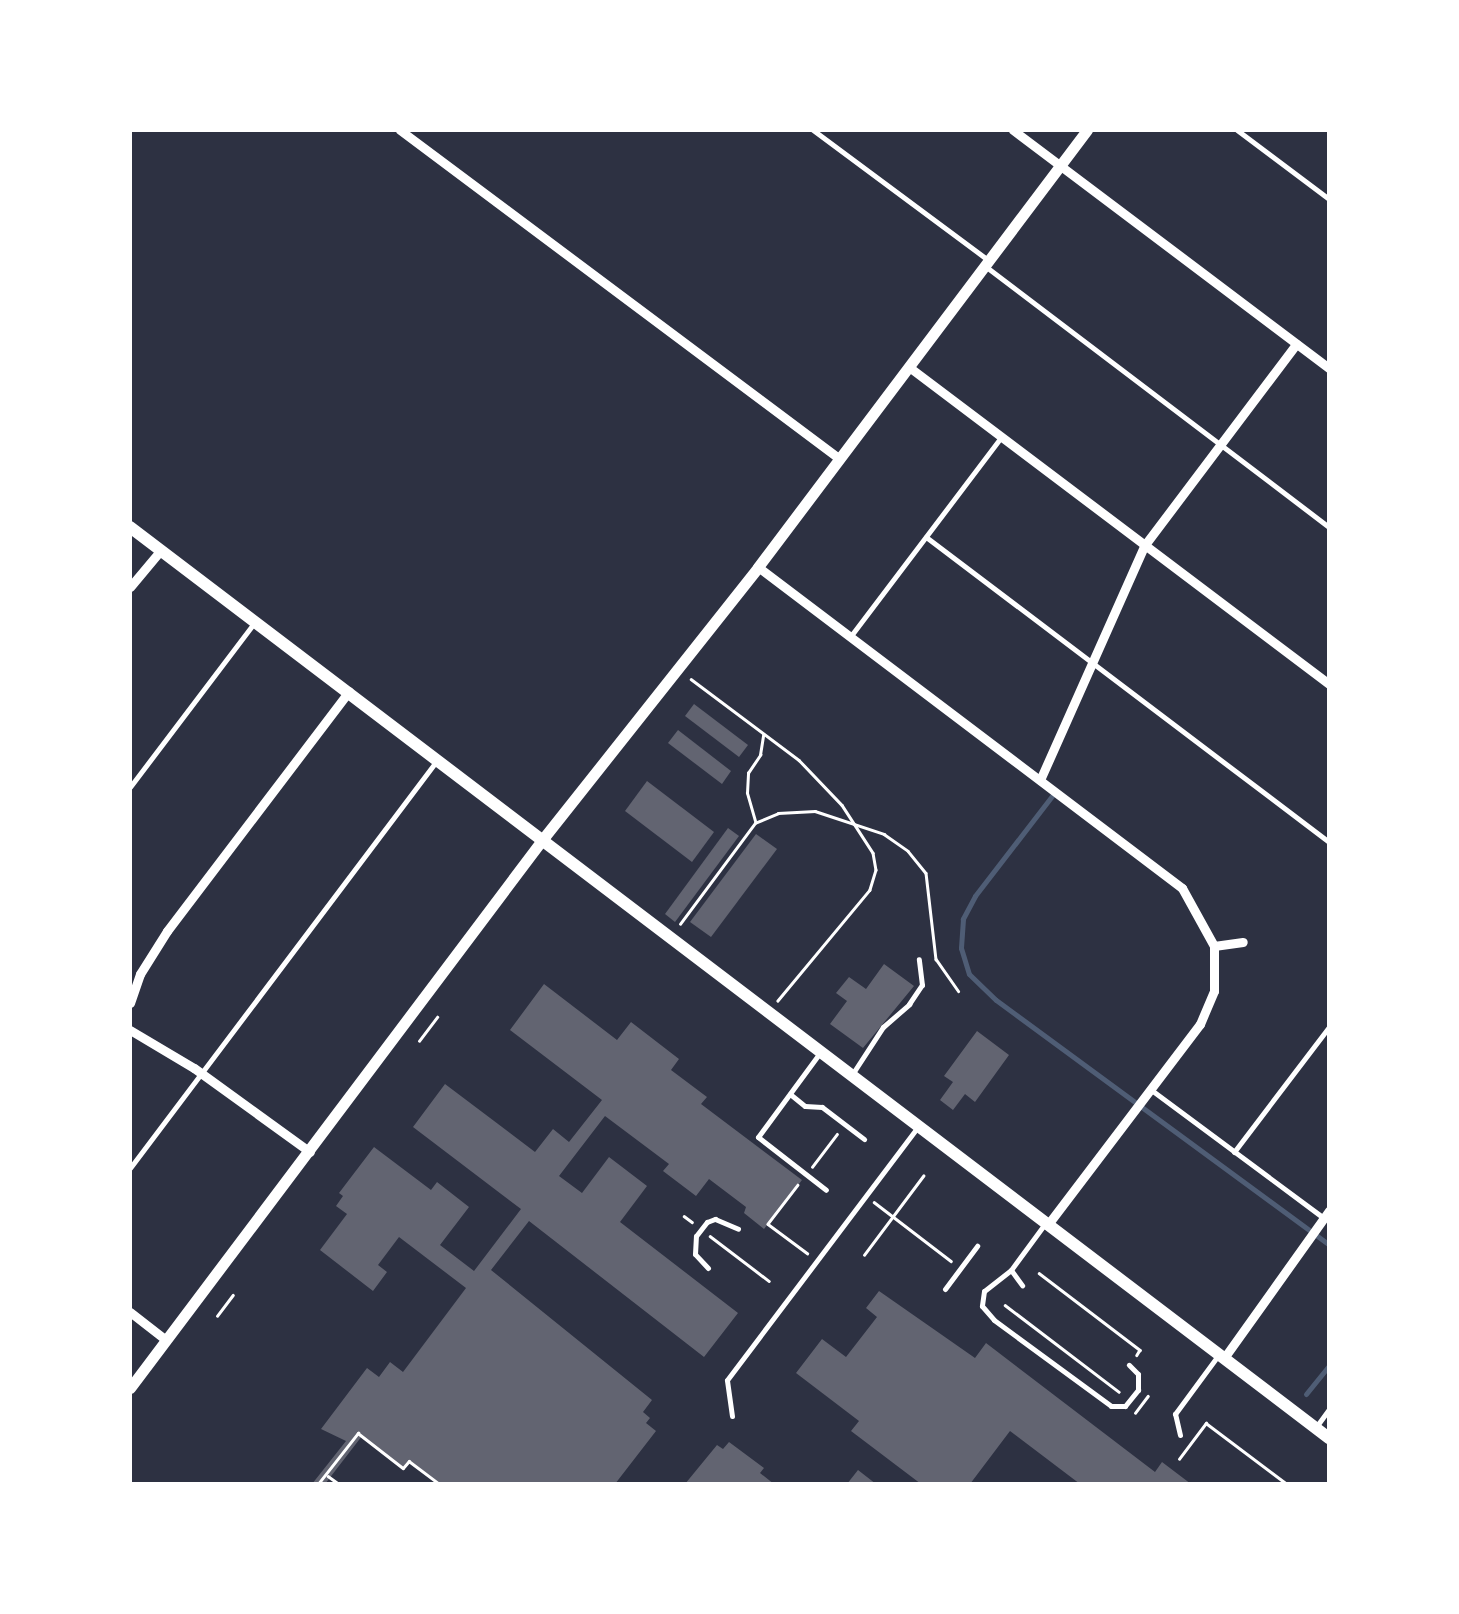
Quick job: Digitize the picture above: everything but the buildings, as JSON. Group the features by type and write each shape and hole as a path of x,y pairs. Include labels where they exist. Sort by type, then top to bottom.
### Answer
{"main road":[{"path":"130,527 1329,1438"}],"street":[{"path":"400,130 840,459"},
{"path":"1013,130 1329,368"},
{"path":"130,1388 542,840 758,568 1088,130"},
{"path":"1040,780 1144,546 1296,344"},
{"path":"909,368 1329,684"},
{"path":"130,588 161,550"},
{"path":"758,568 1182,888 1214,946 1214,991 1200,1024 1047,1224"},
{"path":"130,1003 140,974 167,931 349,690"},
{"path":"1214,946 1243,942"},
{"path":"130,1030 200,1072 310,1152"},
{"path":"1221,1356 1309,1244 1326,1215"},
{"path":"130,1312 166,1340"}],"lane":[{"path":"813,130 1329,526"},
{"path":"1237,130 1329,199"},
{"path":"850,637 1001,437"},
{"path":"926,536 1329,842"},
{"path":"130,787 256,620"},
{"path":"130,1167 438,760"},
{"path":"852,1075 884,1026 909,1004 922,985 919,959"},
{"path":"1234,1152 1329,1028"},
{"path":"821,1052 758,1137 826,1190"},
{"path":"1150,1089 1326,1215"},
{"path":"790,1094 805,1106 822,1107 864,1139"},
{"path":"732,1416 727,1380 918,1126"},
{"path":"708,1268 694,1254 701,1229 715,1219 738,1229"},
{"path":"1047,1224 1011,1270 981,1298 994,1320 1112,1406 1132,1401 1138,1374 1129,1365"},
{"path":"945,1289 976,1246"},
{"path":"1011,1270 1022,1285"},
{"path":"1180,1435 1175,1414 1221,1356"},
{"path":"1316,1428 1329,1409"}],"path":[{"path":"678,669 800,760 854,823 873,853 876,870 870,890 854,914 807,960 769,1012"},
{"path":"755,823 747,794 748,773 765,742 762,733"},
{"path":"670,938 755,823 778,812 816,811 896,842 926,873 936,958 958,990"},
{"path":"419,1041 438,1017"},
{"path":"812,1257 768,1224 839,1131"},
{"path":"864,1254 922,1176"},
{"path":"866,1196 961,1268"},
{"path":"684,1216 769,1280"},
{"path":"1039,1273 1140,1350 1133,1360 1139,1364"},
{"path":"217,1316 233,1295"},
{"path":"1006,1305 1141,1408"},
{"path":"1128,1416 1141,1408 1148,1396 1147,1382"},
{"path":"1178,1459 1206,1423 1287,1484"},
{"path":"318,1484 358,1433 403,1468 409,1461 438,1484"},
{"path":"326,1474 339,1484"}],"waterway":[{"path":"1055,792 975,896 963,919 961,948 969,974 996,1000 1329,1245"},
{"path":"1306,1394 1329,1366"}]}
